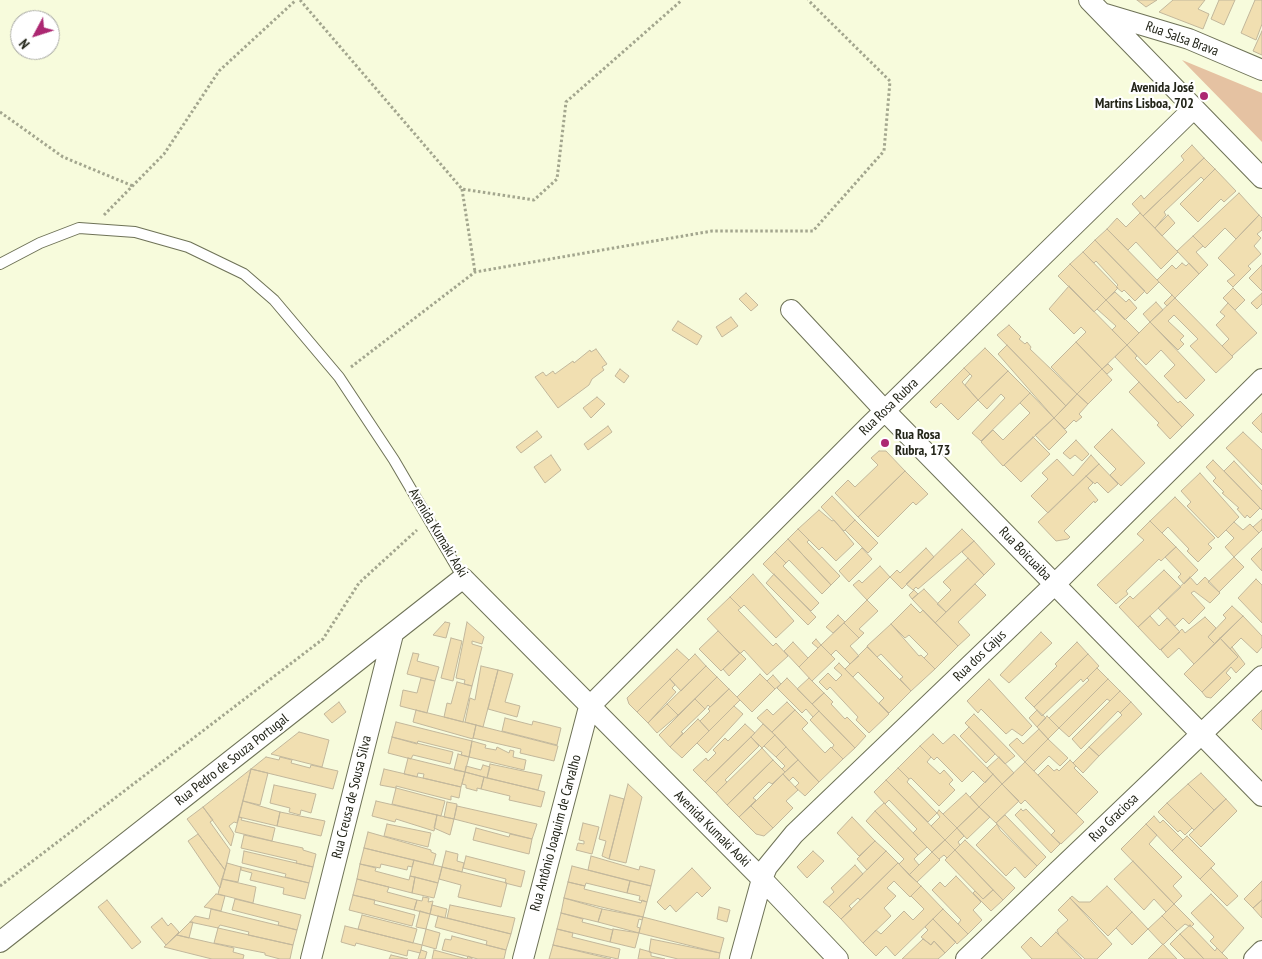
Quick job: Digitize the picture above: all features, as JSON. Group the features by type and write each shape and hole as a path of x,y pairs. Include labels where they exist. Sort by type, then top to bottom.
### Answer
{"street":[{"name":"Rua Salsa Brava","path":"1095,6 1189,38 1262,70"},
{"path":"1095,6 1262,178"},
{"name":"Rua Rosa Rubra","path":"589,707 885,411 1193,109"},
{"name":"Rua Boicuaiba","path":"791,310 885,411 1262,796"},
{"name":"Rua dos Cajus","path":"740,959 767,867 794,834 1055,584 1262,379"},
{"name":"Avenida Kumaki Aoki","path":"463,578 589,707 762,879 838,959"},
{"name":"Rua Pedro de Souza Portugal","path":"0,942 463,578"},
{"name":"Rua Creusa de Sousa Silva","path":"311,959 393,634"},
{"name":"Rua Graciosa","path":"966,959 1262,676"},
{"name":"Rua Antônio Joaquim de Carvalho","path":"523,959 589,707"},
{"path":"1254,959 1262,951"}],"lane":[{"name":"Avenida Kumaki Aoki","path":"0,264 40,243 79,228 135,232 188,247 244,274 274,300 339,377 394,460 463,578"}],"path":[{"path":"91,229 164,154 219,71 296,0"},
{"path":"300,0 462,188 475,272"},
{"path":"462,188 534,200 557,179 566,102 682,0"},
{"path":"339,377 475,272 712,231 813,231 884,151 890,81 808,0"},
{"path":"0,112 63,157 133,186"},
{"path":"0,886 323,639 359,583 428,519"}],"shaded area":[{"path":"1182,60 1262,93 1262,142 1229,108"}],"building":[{"path":"1137,0 1157,0 1146,7"},
{"path":"1173,0 1205,0 1198,9 1209,14 1203,29 1159,12"},
{"path":"1219,0 1235,0 1224,25 1211,19"},
{"path":"1255,0 1262,0 1262,24 1256,40 1241,33"},
{"path":"1262,31 1262,55 1253,51"},
{"path":"1192,145 1204,158 1143,216 1132,204 1141,195 1144,199 1184,160 1181,156"},
{"path":"1204,158 1215,169 1204,180 1201,177 1164,212 1166,215 1155,228 1143,216"},
{"path":"1215,169 1236,191 1224,202 1221,199 1198,222 1180,204"},
{"path":"1239,193 1259,215 1236,239 1225,228 1205,248 1193,236"},
{"path":"1140,213 1178,252 1161,269 1136,242 1128,250 1107,229 1117,218 1126,227"},
{"path":"1168,215 1175,223 1162,236 1155,228"},
{"path":"1259,215 1262,218 1262,230 1257,234 1261,238 1254,246 1261,254 1248,266 1251,269 1233,287 1227,281 1235,275 1218,258"},
{"path":"1107,229 1159,282 1147,294 1095,240"},
{"path":"1193,236 1203,246 1196,252 1208,265 1199,274 1177,251"},
{"path":"1095,240 1145,291 1135,301 1124,290 1122,292 1116,287 1118,285 1096,261 1094,263 1083,252"},
{"path":"1083,252 1118,288 1106,300 1070,264"},
{"path":"1182,263 1186,266 1189,263 1199,274 1175,298 1157,280 1172,265 1176,269"},
{"path":"1070,264 1106,300 1094,312 1058,276"},
{"path":"1262,265 1262,291 1249,278"},
{"path":"1069,286 1127,345 1102,369 1076,342 1086,332 1081,327 1074,334 1049,309"},
{"path":"1233,288 1245,300 1235,310 1223,298"},
{"path":"1115,292 1126,302 1129,299 1137,308 1125,320 1106,300"},
{"path":"746,293 758,305 751,311 739,299"},
{"path":"1262,293 1262,304 1257,309 1251,303"},
{"path":"1172,295 1175,298 1167,306 1164,303"},
{"path":"1175,298 1233,357 1216,373 1190,346 1198,339 1174,315 1168,321 1184,336 1180,340 1184,344 1178,350 1150,322"},
{"path":"1106,300 1139,333 1127,345 1112,330 1116,326 1097,309"},
{"path":"1156,302 1163,310 1150,322 1143,314"},
{"path":"1228,303 1257,333 1232,356 1222,346 1229,339 1216,325 1225,316 1220,312"},
{"path":"731,317 738,326 722,337 716,327"},
{"path":"678,321 702,336 697,345 672,330"},
{"path":"1150,322 1205,380 1186,399 1164,376 1175,365 1161,350 1146,365 1127,345"},
{"path":"1009,325 1021,337 1019,339 1025,344 1027,342 1031,347 1030,349 1077,394 1066,406 997,335"},
{"path":"1076,342 1102,369 1077,394 1051,367"},
{"path":"1007,345 1066,406 1054,418 998,354"},
{"path":"1127,345 1137,356 1135,358 1178,403 1180,401 1194,415 1182,427 1115,357"},
{"path":"985,348 1008,371 978,400 965,385 972,376 964,368"},
{"path":"596,349 607,364 602,367 604,370 592,379 589,385 558,408 535,377 543,372 546,376 553,371 555,374 573,361 574,363 590,350 591,352"},
{"path":"1108,364 1113,369 1107,374 1102,369"},
{"path":"964,368 970,374 962,382 978,400 958,420 941,403 936,408 930,402"},
{"path":"620,369 629,376 624,383 615,376"},
{"path":"1102,369 1112,380 1088,404 1077,394"},
{"path":"1008,371 1030,393 981,441 972,433 1005,398 1001,394 987,409 978,400"},
{"path":"1139,382 1182,427 1170,439 1157,425 1159,423 1129,392"},
{"path":"1030,393 1054,418 1003,466 981,442 993,430 1003,440 1030,413 1020,403"},
{"path":"1077,394 1088,404 1079,414 1082,417 1076,422 1074,420 1065,429 1054,418"},
{"path":"597,397 605,404 591,418 583,408"},
{"path":"1262,413 1262,433 1252,423"},
{"path":"1054,418 1067,432 1049,450 1035,435"},
{"path":"608,426 612,432 588,450 584,444"},
{"path":"1112,429 1145,463 1121,486 1110,475 1116,469 1094,447"},
{"path":"537,431 542,437 521,453 516,447"},
{"path":"1243,432 1262,450 1262,485 1226,448"},
{"path":"1033,437 1050,454 1021,482 1004,465"},
{"path":"1076,440 1089,454 1082,461 1075,455 1070,459 1063,453"},
{"path":"879,451 886,451 905,471 858,517 835,493 848,480 855,487 878,465 871,458"},
{"path":"551,455 561,470 545,483 534,467"},
{"path":"1091,455 1099,464 1048,513 1031,496 1048,479 1042,473 1057,459 1073,476"},
{"path":"1213,460 1260,508 1250,518 1247,515 1245,518 1237,509 1239,508 1222,493 1224,492 1213,481 1216,478 1206,467"},
{"path":"1234,461 1262,491 1262,510 1224,471"},
{"path":"1099,464 1118,484 1108,493 1097,482 1095,484 1086,476"},
{"path":"905,471 928,494 916,505 913,502 878,537 858,517"},
{"path":"1200,473 1239,517 1218,538 1187,506 1191,502 1181,491"},
{"path":"1086,476 1093,483 1088,488 1098,500 1095,503 1094,501 1064,531 1070,537 1068,539 1056,541 1038,522"},
{"path":"832,496 855,520 844,531 821,507"},
{"path":"1175,497 1215,538 1208,544 1212,548 1198,562 1187,551 1189,549 1168,527 1162,533 1150,521"},
{"path":"819,510 832,521 834,520 854,544 836,561 822,547 819,550 798,529"},
{"path":"1262,519 1262,530 1259,533 1253,527"},
{"path":"855,520 878,543 868,553 845,530"},
{"path":"1150,521 1176,547 1161,561 1159,559 1126,591 1128,594 1116,604 1097,585 1144,540 1137,534"},
{"path":"1234,522 1243,530 1250,524 1259,533 1234,557 1225,547 1234,538 1226,530"},
{"path":"798,529 809,540 807,542 840,576 831,585 788,539"},
{"path":"962,529 974,541 918,589 916,587 913,590 906,584"},
{"path":"788,539 831,585 822,594 789,560 786,563 775,552"},
{"path":"974,541 995,564 984,575 962,552"},
{"path":"1176,547 1198,570 1184,584 1178,577 1181,574 1165,557"},
{"path":"862,548 872,559 849,582 839,571"},
{"path":"926,548 934,557 902,589 890,577 897,570 900,573"},
{"path":"1262,548 1262,571 1251,559"},
{"path":"775,552 786,563 783,566 819,603 811,611 763,564"},
{"path":"1234,557 1244,567 1219,592 1208,582"},
{"path":"968,558 984,575 946,612 937,604 951,590 943,582"},
{"path":"880,566 890,577 867,600 853,585 859,580 862,583"},
{"path":"1164,570 1181,587 1138,627 1119,607 1130,596 1133,599"},
{"path":"753,574 794,621 776,638 744,605 741,608 730,597"},
{"path":"774,574 816,617 808,625 766,583"},
{"path":"1190,577 1197,585 1205,577 1220,593 1210,603 1194,591 1191,593 1205,608 1189,624 1183,618 1175,626 1158,608"},
{"path":"1256,579 1262,585 1262,623 1238,598"},
{"path":"975,584 986,595 958,622 970,635 958,646 935,623"},
{"path":"924,589 946,612 935,623 912,599"},
{"path":"914,590 918,594 912,599 909,595"},
{"path":"730,597 741,608 738,610 773,646 776,643 788,656 767,675 744,650 740,654 707,619"},
{"path":"867,600 878,611 859,629 864,633 859,638 844,623"},
{"path":"911,604 920,613 923,610 958,646 935,669 924,658 928,654 909,635 905,638 891,624"},
{"path":"1232,606 1243,616 1215,644 1208,637 1226,618 1223,615"},
{"path":"838,615 845,622 833,633 826,627"},
{"path":"1150,616 1159,626 1167,618 1180,632 1160,650 1138,627"},
{"path":"1243,616 1262,636 1262,647 1257,653 1241,638 1230,649 1220,638"},
{"path":"1205,617 1216,628 1208,637 1215,644 1194,664 1179,648 1168,658 1161,650 1182,629 1185,633"},
{"path":"445,622 450,623 446,638 433,635"},
{"path":"467,622 484,637 482,644 472,641 472,644 482,647 472,686 464,684 465,680 456,678"},
{"path":"844,623 859,638 850,646 859,656 850,664 836,650 831,655 821,645"},
{"path":"891,624 919,656 921,655 935,669 911,691 900,679 903,677 881,654 877,657 867,646"},
{"path":"718,631 740,653 721,671 699,649"},
{"path":"1041,632 1052,643 1009,683 1000,675"},
{"path":"451,638 462,641 453,681 441,678"},
{"path":"1220,638 1238,657 1202,692 1184,674"},
{"path":"816,639 821,645 818,648 812,643"},
{"path":"793,642 808,658 799,667 784,651"},
{"path":"1077,642 1088,654 1034,707 1025,698 1057,666 1055,664"},
{"path":"821,645 835,659 812,681 799,667"},
{"path":"867,647 911,691 889,713 879,703 884,698 858,672 853,677 845,669"},
{"path":"1232,647 1245,664 1236,673 1231,667 1226,673 1231,678 1211,698 1206,697 1202,692 1238,657 1230,649"},
{"path":"677,649 689,660 637,712 629,704 627,698"},
{"path":"413,653 419,654 417,661 439,667 435,681 407,674"},
{"path":"740,653 746,659 729,676 723,669"},
{"path":"695,654 706,666 681,691 670,679"},
{"path":"1088,654 1099,666 1083,682 1081,679 1042,716 1034,707"},
{"path":"839,663 889,714 869,733 856,720 858,717 830,687 827,690 819,682 828,673 836,681 842,675 834,668"},
{"path":"481,666 498,670 483,727 465,722 470,698 475,700"},
{"path":"706,666 717,677 678,715 667,704"},
{"path":"1097,668 1108,679 1059,728 1049,718 1089,680 1087,678"},
{"path":"498,670 513,674 505,702 520,706 517,717 488,709"},
{"path":"760,674 775,689 752,712 737,697"},
{"path":"773,675 781,684 775,689 767,681"},
{"path":"717,677 729,689 710,707 708,705 705,709 695,699"},
{"path":"421,678 435,681 427,713 400,706 403,690 417,693"},
{"path":"787,678 819,711 813,717 806,709 802,713 777,688"},
{"path":"809,678 824,693 812,704 797,689"},
{"path":"670,679 675,685 672,688 676,692 648,723 637,712"},
{"path":"989,679 1032,726 1022,736 1012,729 1006,734 981,709 978,713 967,701"},
{"path":"1108,679 1120,691 1110,701 1107,699 1069,737 1059,728"},
{"path":"457,682 472,686 463,722 444,717 447,703 451,704"},
{"path":"729,689 740,700 709,731 700,721 710,711 708,709"},
{"path":"1120,691 1131,702 1120,713 1118,711 1081,749 1072,739"},
{"path":"824,693 845,719 847,717 866,736 855,748 812,704"},
{"path":"695,699 705,709 681,732 683,733 670,747 659,735"},
{"path":"339,702 346,712 332,723 324,714"},
{"path":"787,702 795,710 772,732 757,718 767,709 773,715"},
{"path":"1131,702 1142,714 1099,756 1089,747 1122,715 1120,713"},
{"path":"667,704 678,715 657,733 648,723"},
{"path":"734,706 743,714 707,753 697,743"},
{"path":"416,710 476,725 473,739 413,722"},
{"path":"795,710 808,723 802,729 825,753 831,747 843,759 819,782 772,732"},
{"path":"1037,710 1046,718 1037,727 1029,718"},
{"path":"1262,710 1262,730 1252,720"},
{"path":"819,711 855,748 843,759 832,748 834,745 810,720"},
{"path":"974,714 1015,756 1005,764 965,723"},
{"path":"1047,716 1059,728 1048,739 1037,727"},
{"path":"505,718 532,725 533,721 561,728 557,745 502,731"},
{"path":"698,719 709,731 682,758 670,747"},
{"path":"396,722 472,741 469,757 461,755 462,752 418,741 417,744 392,737"},
{"path":"745,724 755,733 705,782 693,770 706,758 708,761 716,753 713,750 725,738 728,741"},
{"path":"763,724 775,735 762,748 751,737"},
{"path":"476,725 558,746 554,761 520,753 521,749 473,738"},
{"path":"969,727 995,754 986,763 960,736"},
{"path":"1039,729 1048,739 1025,762 1009,745 1017,738 1023,744"},
{"path":"299,732 329,740 322,767 271,754"},
{"path":"933,734 943,744 954,734 993,774 985,783 973,771 962,782 937,757 934,760 920,746"},
{"path":"775,735 786,747 776,757 764,746"},
{"path":"392,737 453,752 450,764 413,755 411,759 388,753"},
{"path":"751,737 759,746 725,780 727,782 716,793 705,782"},
{"path":"1048,739 1068,758 1060,766 1049,756 1034,771 1025,762"},
{"path":"472,741 486,745 485,748 496,750 497,747 509,753 510,750 514,751 513,757 526,760 524,770 469,757"},
{"path":"920,746 931,757 927,762 940,774 944,770 953,780 949,784 955,790 939,806 911,778 909,779 898,768"},
{"path":"786,747 798,760 785,772 782,769 785,766 776,757"},
{"path":"1089,747 1099,756 1083,773 1073,763"},
{"path":"762,748 773,760 727,805 716,793"},
{"path":"458,754 469,757 465,772 454,770"},
{"path":"266,757 279,760 280,757 292,760 291,763 310,768 311,765 338,771 333,789 251,769"},
{"path":"999,757 1014,773 1002,784 987,768"},
{"path":"408,758 465,772 461,787 423,778 424,774 418,773 417,777 404,774"},
{"path":"773,760 785,772 772,784 769,782 753,798 756,800 739,817 727,805"},
{"path":"798,760 819,782 805,796 795,787 799,783 793,777 789,781 783,774"},
{"path":"1070,760 1076,766 1074,768 1098,792 1076,814 1038,775 1048,765 1054,771 1057,769 1059,771"},
{"path":"1025,762 1084,822 1061,844 1051,835 1055,831 1025,800 1021,804 1002,784"},
{"path":"490,764 542,775 538,790 487,778"},
{"path":"483,765 490,767 487,778 465,772 466,766 481,770"},
{"path":"898,768 909,779 907,782 937,813 928,822 886,780"},
{"path":"251,769 268,773 260,805 243,801"},
{"path":"251,769 237,823 234,822 229,826 234,834 231,846 203,807"},
{"path":"384,769 461,787 459,798 451,796 451,800 396,786 396,788 380,785"},
{"path":"465,772 484,777 481,789 477,788 477,791 466,788 466,785 462,784"},
{"path":"1201,773 1226,799 1214,810 1188,784"},
{"path":"783,774 798,790 786,801 793,808 773,828 751,806"},
{"path":"993,774 1002,784 979,807 970,797"},
{"path":"484,777 545,792 541,807 509,800 510,796 481,789"},
{"path":"886,780 945,840 932,852 913,833 917,829 889,800 885,804 874,792"},
{"path":"628,784 642,797 626,863 609,859"},
{"path":"1002,784 1019,801 996,823 979,807"},
{"path":"1188,784 1214,810 1194,830 1167,803"},
{"path":"274,785 316,794 311,813 301,810 300,815 289,812 290,808 270,803"},
{"path":"396,788 445,801 441,816 392,804"},
{"path":"966,793 979,807 957,828 943,814"},
{"path":"610,795 624,799 609,859 602,856 606,841 599,839"},
{"path":"1226,799 1237,811 1201,847 1189,835"},
{"path":"243,801 280,812 277,826 239,817"},
{"path":"376,801 437,815 434,831 396,819 395,822 372,816"},
{"path":"447,802 457,804 454,819 444,817"},
{"path":"884,803 927,847 918,855 875,811"},
{"path":"1167,803 1192,828 1185,835 1180,830 1178,832 1158,812"},
{"path":"457,806 537,824 532,839 454,819"},
{"path":"751,806 773,828 764,836 756,834 739,817"},
{"path":"203,807 213,820 210,822 230,850 225,870 187,819"},
{"path":"979,807 990,817 967,839 957,828"},
{"path":"1021,809 1023,811 1026,809 1060,844 1051,853 1015,815"},
{"path":"939,810 957,828 945,840 931,826 940,817 937,813"},
{"path":"875,811 918,855 914,859 919,865 909,875 899,864 904,859 866,821"},
{"path":"280,812 325,821 321,836 277,826"},
{"path":"437,815 454,819 450,835 434,828"},
{"path":"1005,815 1046,857 1037,866 996,823"},
{"path":"1154,816 1160,823 1163,820 1183,840 1172,851 1146,824"},
{"path":"239,817 242,818 241,820 275,828 272,841 235,832"},
{"path":"852,817 875,841 859,856 837,833"},
{"path":"583,823 599,827 592,854 576,850 578,843 584,844 584,841 579,840"},
{"path":"387,824 431,833 428,847 384,836"},
{"path":"997,824 1000,830 1037,866 1025,878 1015,867 1006,876 976,845"},
{"path":"1146,824 1157,835 1149,844 1182,877 1173,886 1182,896 1174,904 1121,849"},
{"path":"476,828 509,837 510,834 532,839 529,854 473,840"},
{"path":"957,828 964,836 958,842 960,845 955,850 945,840"},
{"path":"368,832 431,850 431,852 436,854 433,865 364,848"},
{"path":"198,834 225,870 220,888 188,841"},
{"path":"244,835 303,848 303,850 316,854 313,867 296,863 297,861 241,848"},
{"path":"1187,836 1215,864 1200,879 1172,851"},
{"path":"945,840 955,850 947,858 944,855 939,859 932,852"},
{"path":"965,840 1015,888 1003,900 955,850"},
{"path":"875,841 886,851 867,870 857,859"},
{"path":"364,848 414,860 412,867 408,866 407,870 381,864 380,868 360,864"},
{"path":"955,850 993,890 983,899 945,860"},
{"path":"244,851 313,867 309,883 285,877 286,874 242,863"},
{"path":"446,851 458,854 457,861 464,863 462,872 442,867"},
{"path":"813,851 824,861 807,878 797,867"},
{"path":"886,851 898,863 860,900 858,898 849,906 852,909 841,919 829,907"},
{"path":"932,852 940,860 917,882 909,875"},
{"path":"466,856 525,871 521,887 505,883 506,879 463,868"},
{"path":"591,856 639,870 640,866 655,870 651,886 588,870"},
{"path":"414,860 442,867 438,883 410,876"},
{"path":"1133,861 1174,904 1166,912 1154,899 1144,910 1114,879"},
{"path":"227,863 241,867 238,882 222,879"},
{"path":"898,863 921,886 910,897 894,881 887,888 896,896 884,908 891,916 863,943 841,919"},
{"path":"360,864 376,868 375,871 409,880 410,876 415,877 412,893 357,879"},
{"path":"855,865 863,874 829,907 823,902 834,892 831,888"},
{"path":"572,866 630,881 627,893 586,883 585,886 568,882"},
{"path":"241,867 309,883 305,899 283,894 284,888 250,880 252,873 241,870"},
{"path":"442,867 507,883 501,907 458,897 461,885 439,879"},
{"path":"692,868 711,888 702,897 697,892 676,912 670,905 665,910 657,902"},
{"path":"1211,868 1238,896 1227,906 1200,879"},
{"path":"956,876 981,902 973,910 982,920 968,934 958,924 961,920 932,890 940,882 945,887"},
{"path":"415,877 438,883 434,898 412,893"},
{"path":"222,879 256,887 253,903 218,894"},
{"path":"357,879 389,887 387,892 417,900 414,910 353,895"},
{"path":"630,881 651,886 647,902 639,900 640,896 627,893"},
{"path":"1262,881 1262,900 1253,908 1244,899"},
{"path":"568,882 585,886 584,889 641,903 642,900 647,902 643,917 564,898"},
{"path":"921,886 943,909 895,956 886,946 876,956 863,943 876,930 881,934 904,911 913,920 924,909 911,896"},
{"path":"1107,886 1132,912 1108,936 1070,898 1072,896 1079,902 1090,902"},
{"path":"993,890 1003,900 991,911 973,893 975,891 983,899"},
{"path":"216,894 225,896 221,911 204,907"},
{"path":"1211,894 1244,928 1222,953 1210,941 1214,937 1191,913"},
{"path":"353,895 375,900 374,904 415,915 412,926 349,910"},
{"path":"423,897 429,898 428,902 433,901 430,914 414,910 417,900 422,901"},
{"path":"564,898 602,909 598,922 561,913"},
{"path":"1070,898 1112,944 1097,959 1085,959 1059,935 1057,930 1068,920 1058,910"},
{"path":"235,899 301,915 297,930 278,925 279,922 232,910"},
{"path":"107,900 141,942 132,949 98,907"},
{"path":"1262,900 1262,918 1253,908"},
{"path":"1174,904 1194,924 1191,927 1185,924 1177,931 1162,916"},
{"path":"432,905 447,909 445,918 430,914"},
{"path":"450,905 515,918 511,934 447,918"},
{"path":"719,907 730,910 727,922 717,919"},
{"path":"211,909 297,930 293,945 248,935 249,932 220,925 218,928 190,922 195,916 209,919"},
{"path":"602,909 643,917 642,920 639,919 637,927 640,928 639,933 598,922"},
{"path":"943,909 968,934 957,944 933,919"},
{"path":"420,911 430,914 426,929 416,927"},
{"path":"1132,912 1148,929 1132,945 1116,928"},
{"path":"561,913 583,919 582,922 613,930 610,942 557,929"},
{"path":"362,915 417,929 413,943 358,929"},
{"path":"438,916 511,934 506,950 486,945 487,941 435,927"},
{"path":"1162,916 1177,931 1163,945 1148,929"},
{"path":"643,917 724,938 720,953 639,933"},
{"path":"162,918 168,926 171,923 179,932 166,945 151,927"},
{"path":"933,919 956,942 945,953 934,941 931,945 921,937 928,930 925,927"},
{"path":"190,922 193,922 189,938 177,935"},
{"path":"1190,925 1215,951 1217,948 1228,959 1204,959 1180,934"},
{"path":"345,926 422,945 420,953 408,950 407,956 356,943 355,946 341,942"},
{"path":"218,928 293,945 290,959 280,959 265,955 265,953 214,943"},
{"path":"426,929 440,933 436,949 422,945"},
{"path":"557,929 573,933 572,937 620,949 618,959 553,945"},
{"path":"613,929 639,933 635,948 610,942"},
{"path":"1056,932 1082,959 1032,959 1021,947 1031,937 1041,947"},
{"path":"1180,934 1204,959 1185,959 1170,944"},
{"path":"177,935 234,948 233,952 244,955 243,959 212,959 164,947"},
{"path":"452,936 506,950 504,959 478,959 442,950 445,939 451,940"},
{"path":"651,939 720,953 719,959 678,959 649,952"},
{"path":"923,939 931,945 934,941 945,953 938,959 902,959"},
{"path":"1163,944 1177,959 1148,959"},
{"path":"553,945 611,959 549,959"},
{"path":"640,949 651,952 651,956 665,959 638,959"},
{"path":"421,950 427,952 425,959 418,959"},
{"path":"434,950 467,959 432,959"},
{"path":"391,955 408,959 389,959"}],"place":[{"name":"Avenida José Martins Lisboa, 702","path":"1204,96"},
{"name":"Rua Rosa Rubra, 173","path":"885,443"}]}
